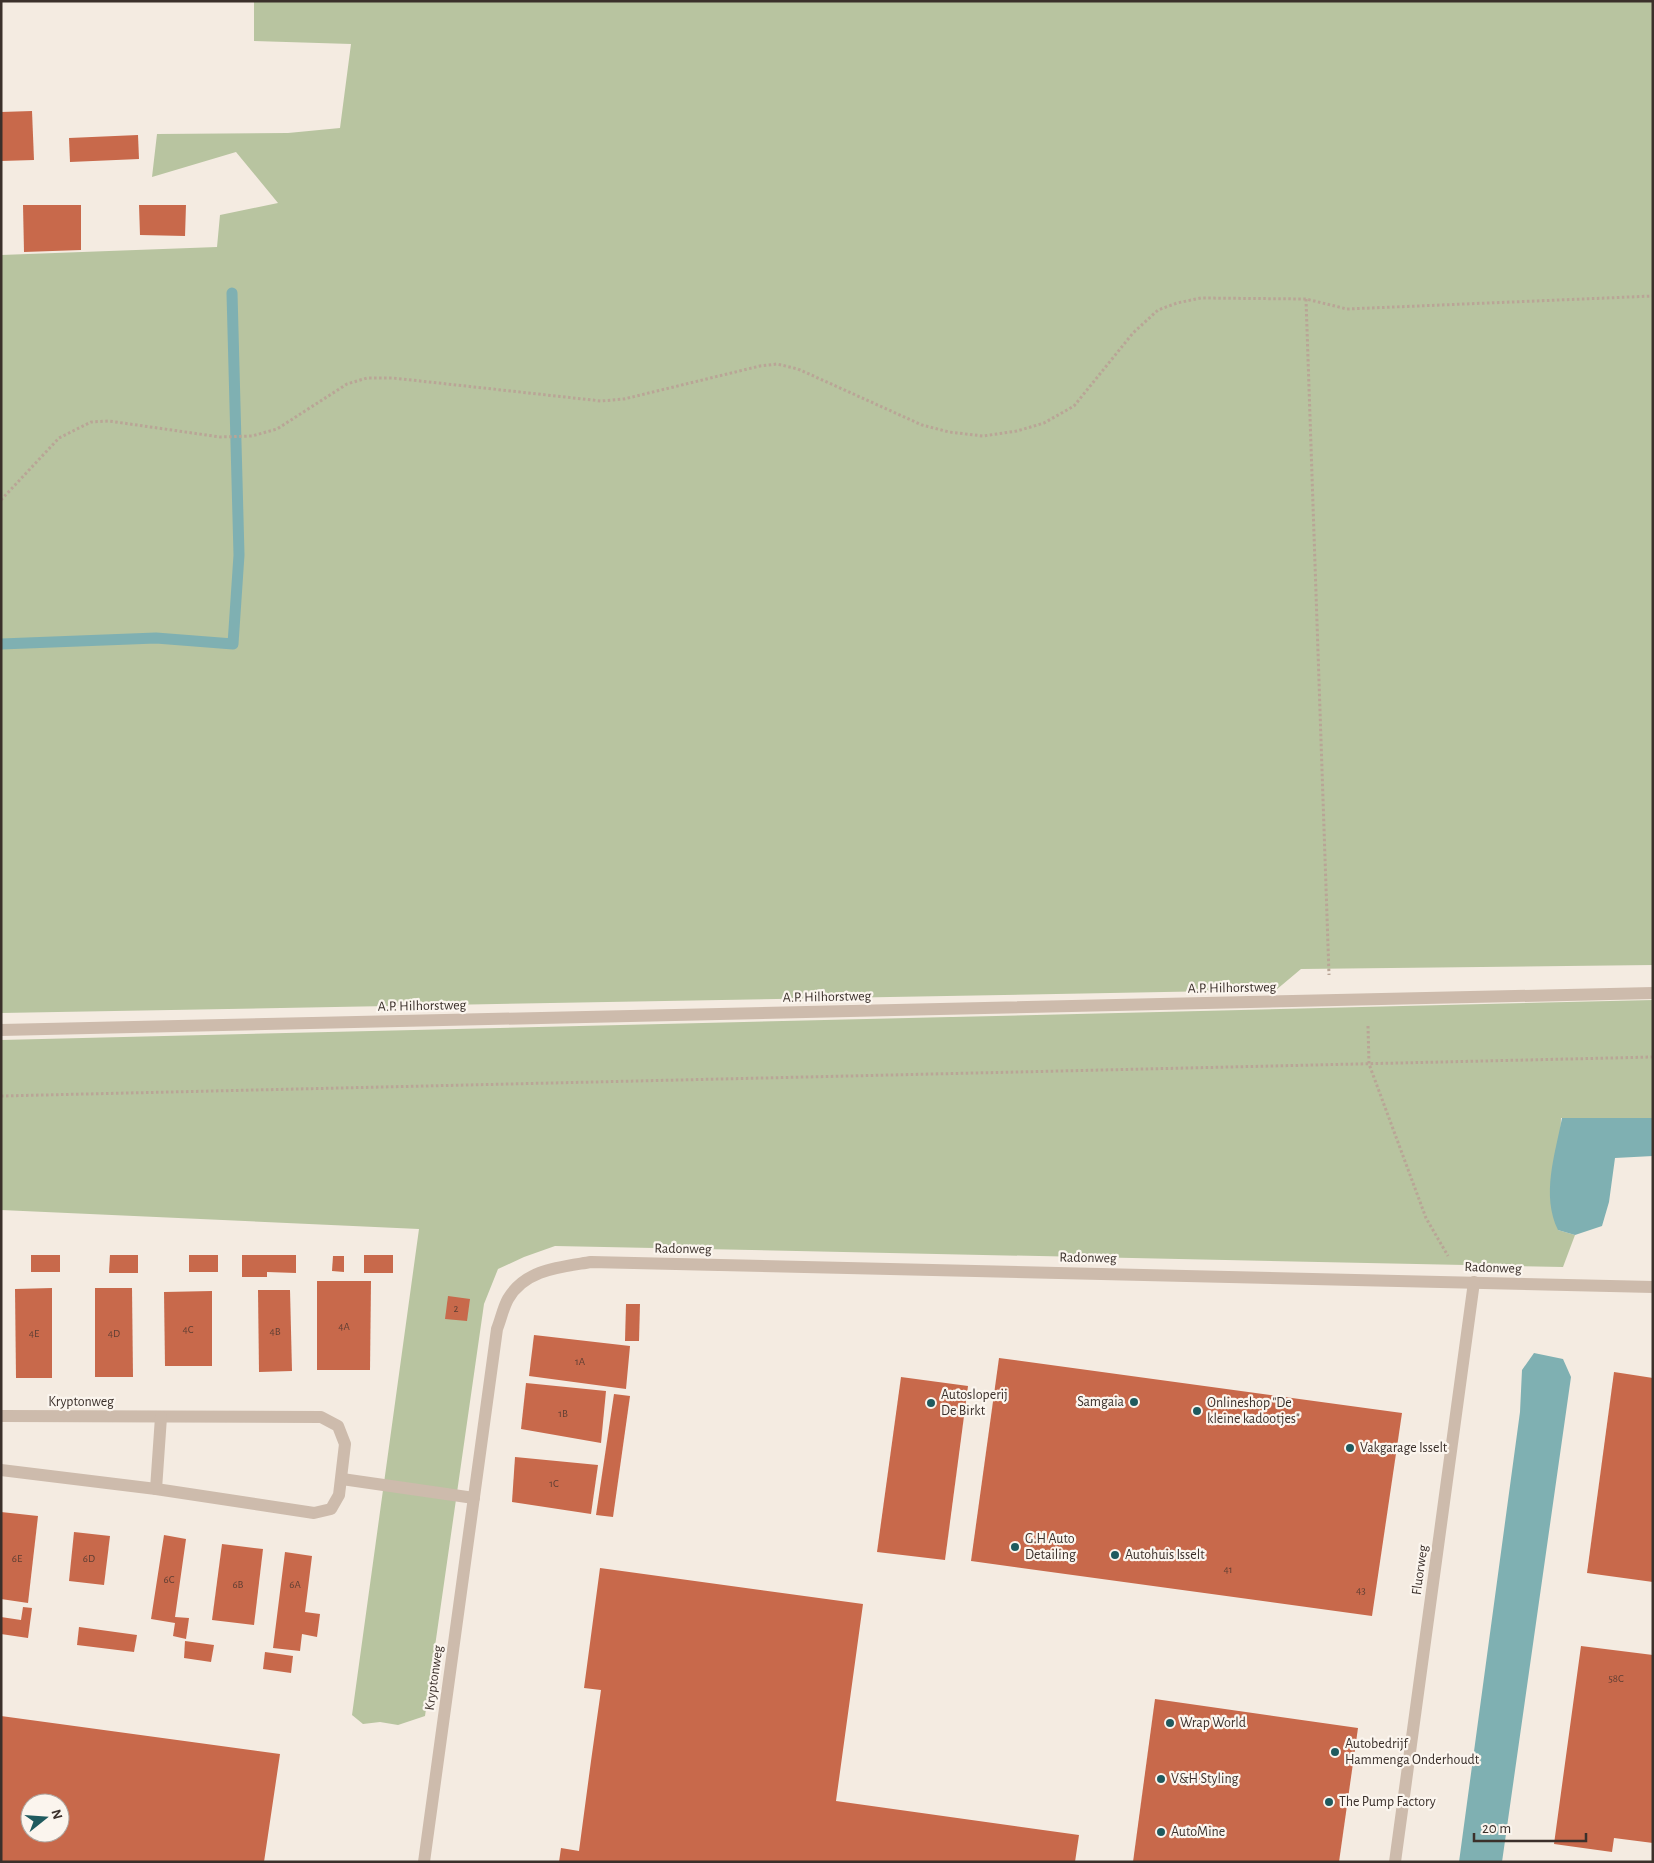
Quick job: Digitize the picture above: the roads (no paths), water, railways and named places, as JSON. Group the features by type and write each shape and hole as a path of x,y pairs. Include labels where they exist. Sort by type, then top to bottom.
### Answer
{"street":[{"name":"A.P. Hilhorstweg","path":"1,1030 1653,993"},
{"name":"Radonweg","path":"526,1278 551,1268 591,1262 1653,1287"},
{"name":"Kryptonweg","path":"424,1862 497,1329 508,1298 526,1278"},
{"name":"Fluorweg","path":"1395,1862 1474,1282"},
{"name":"Kryptonweg","path":"1,1416 321,1417 338,1426 345,1444 339,1495 330,1509 314,1513 156,1489 1,1470"},
{"path":"156,1489 161,1417"},
{"path":"342,1479 474,1498"}],"water":[{"path":"1562,1118 1653,1118 1653,1156 1615,1158 1609,1202 1602,1226 1575,1235 1558,1230 1550,1203 1553,1160"},
{"path":"1534,1353 1563,1359 1571,1377 1502,1862 1459,1862 1520,1412 1522,1370"}],"waterway":[{"path":"1,644 156,638 233,644 239,555 232,293"}],"place":[{"name":"Samgaia","path":"1134,1402"},
{"name":"Autosloperij De Birkt","path":"931,1403"},
{"name":"Onlineshop \"De kleine kadootjes\"","path":"1197,1411"},
{"name":"Vakgarage Isselt","path":"1350,1448"},
{"name":"G.H Auto Detailing","path":"1015,1547"},
{"name":"Autohuis Isselt","path":"1115,1555"},
{"name":"Wrap World","path":"1170,1723"},
{"name":"Autobedrijf Hammenga Onderhoudt","path":"1335,1752"},
{"name":"V&H Styling","path":"1161,1779"},
{"name":"The Pump Factory","path":"1329,1802"},
{"name":"AutoMine","path":"1161,1832"}]}
